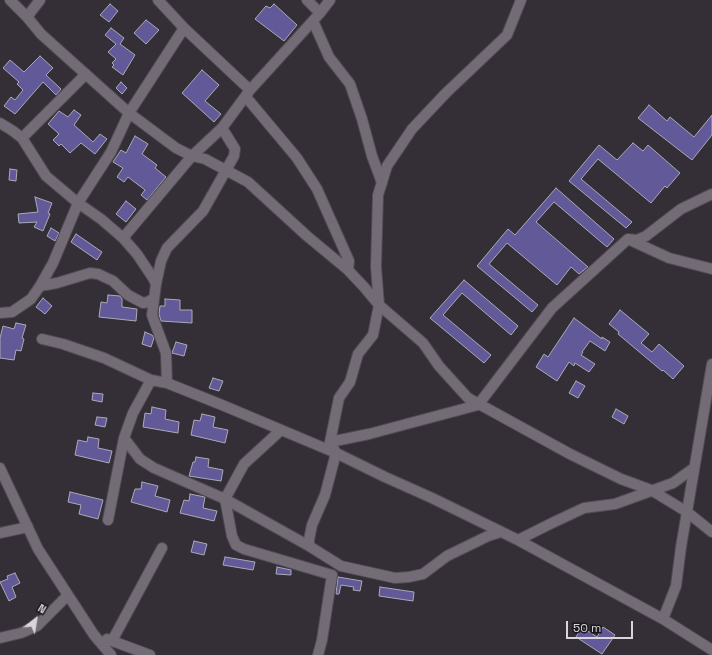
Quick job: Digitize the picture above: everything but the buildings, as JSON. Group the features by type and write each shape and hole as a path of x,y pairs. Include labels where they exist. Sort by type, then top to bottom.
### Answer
{"street":[{"path":"10,0 41,34 129,113 176,148 192,156 205,159 248,182 348,270 379,305 423,343 439,366 468,398 478,405 570,454 621,479 651,490 687,512 712,532"},
{"path":"27,17 40,0"},
{"path":"158,0 248,94 297,158 317,189 349,260 348,270"},
{"path":"307,0 316,17 328,57 350,84 382,184"},
{"path":"122,238 192,156 222,128 248,94 330,0"},
{"path":"309,546 312,525 325,494 336,453 330,442 339,398 350,382 358,354 372,335 379,305 376,267 378,195 387,166 412,129 446,93 507,35 521,0"},
{"path":"0,313 12,312 31,299 40,286 53,263 78,203 111,152 129,113 184,28"},
{"path":"22,138 86,74"},
{"path":"0,124 13,130 22,138 46,176 78,203 101,219 122,238 137,254 156,284"},
{"path":"167,384 166,353 152,315 156,284 161,261 167,248 203,211 234,156 235,149 222,128"},
{"path":"330,442 369,434 478,405 552,308 628,239 637,240 646,236 681,209 712,194"},
{"path":"628,239 669,258 712,269"},
{"path":"40,286 57,283 90,273 98,274 113,281 128,295 142,303 148,302 154,298"},
{"path":"42,339 63,344 104,358 152,380 167,384 222,405 336,453 518,540 663,619 712,650"},
{"path":"663,619 676,586 712,364"},
{"path":"108,520 124,438 133,413 152,380"},
{"path":"281,430 244,464 225,499 232,536 236,545 244,549 332,575"},
{"path":"124,438 140,458 154,468 225,499 309,546 341,566 394,578 409,577 422,574 447,556 488,536 501,532"},
{"path":"0,468 38,549 94,635 112,655"},
{"path":"518,540 552,522 584,508 615,504 673,483 694,468"},
{"path":"0,533 28,527"},
{"path":"112,641 162,548"},
{"path":"318,655 322,640 332,575 341,566"},
{"path":"0,638 21,633 37,626 68,595"},
{"path":"94,635 150,655"}]}
